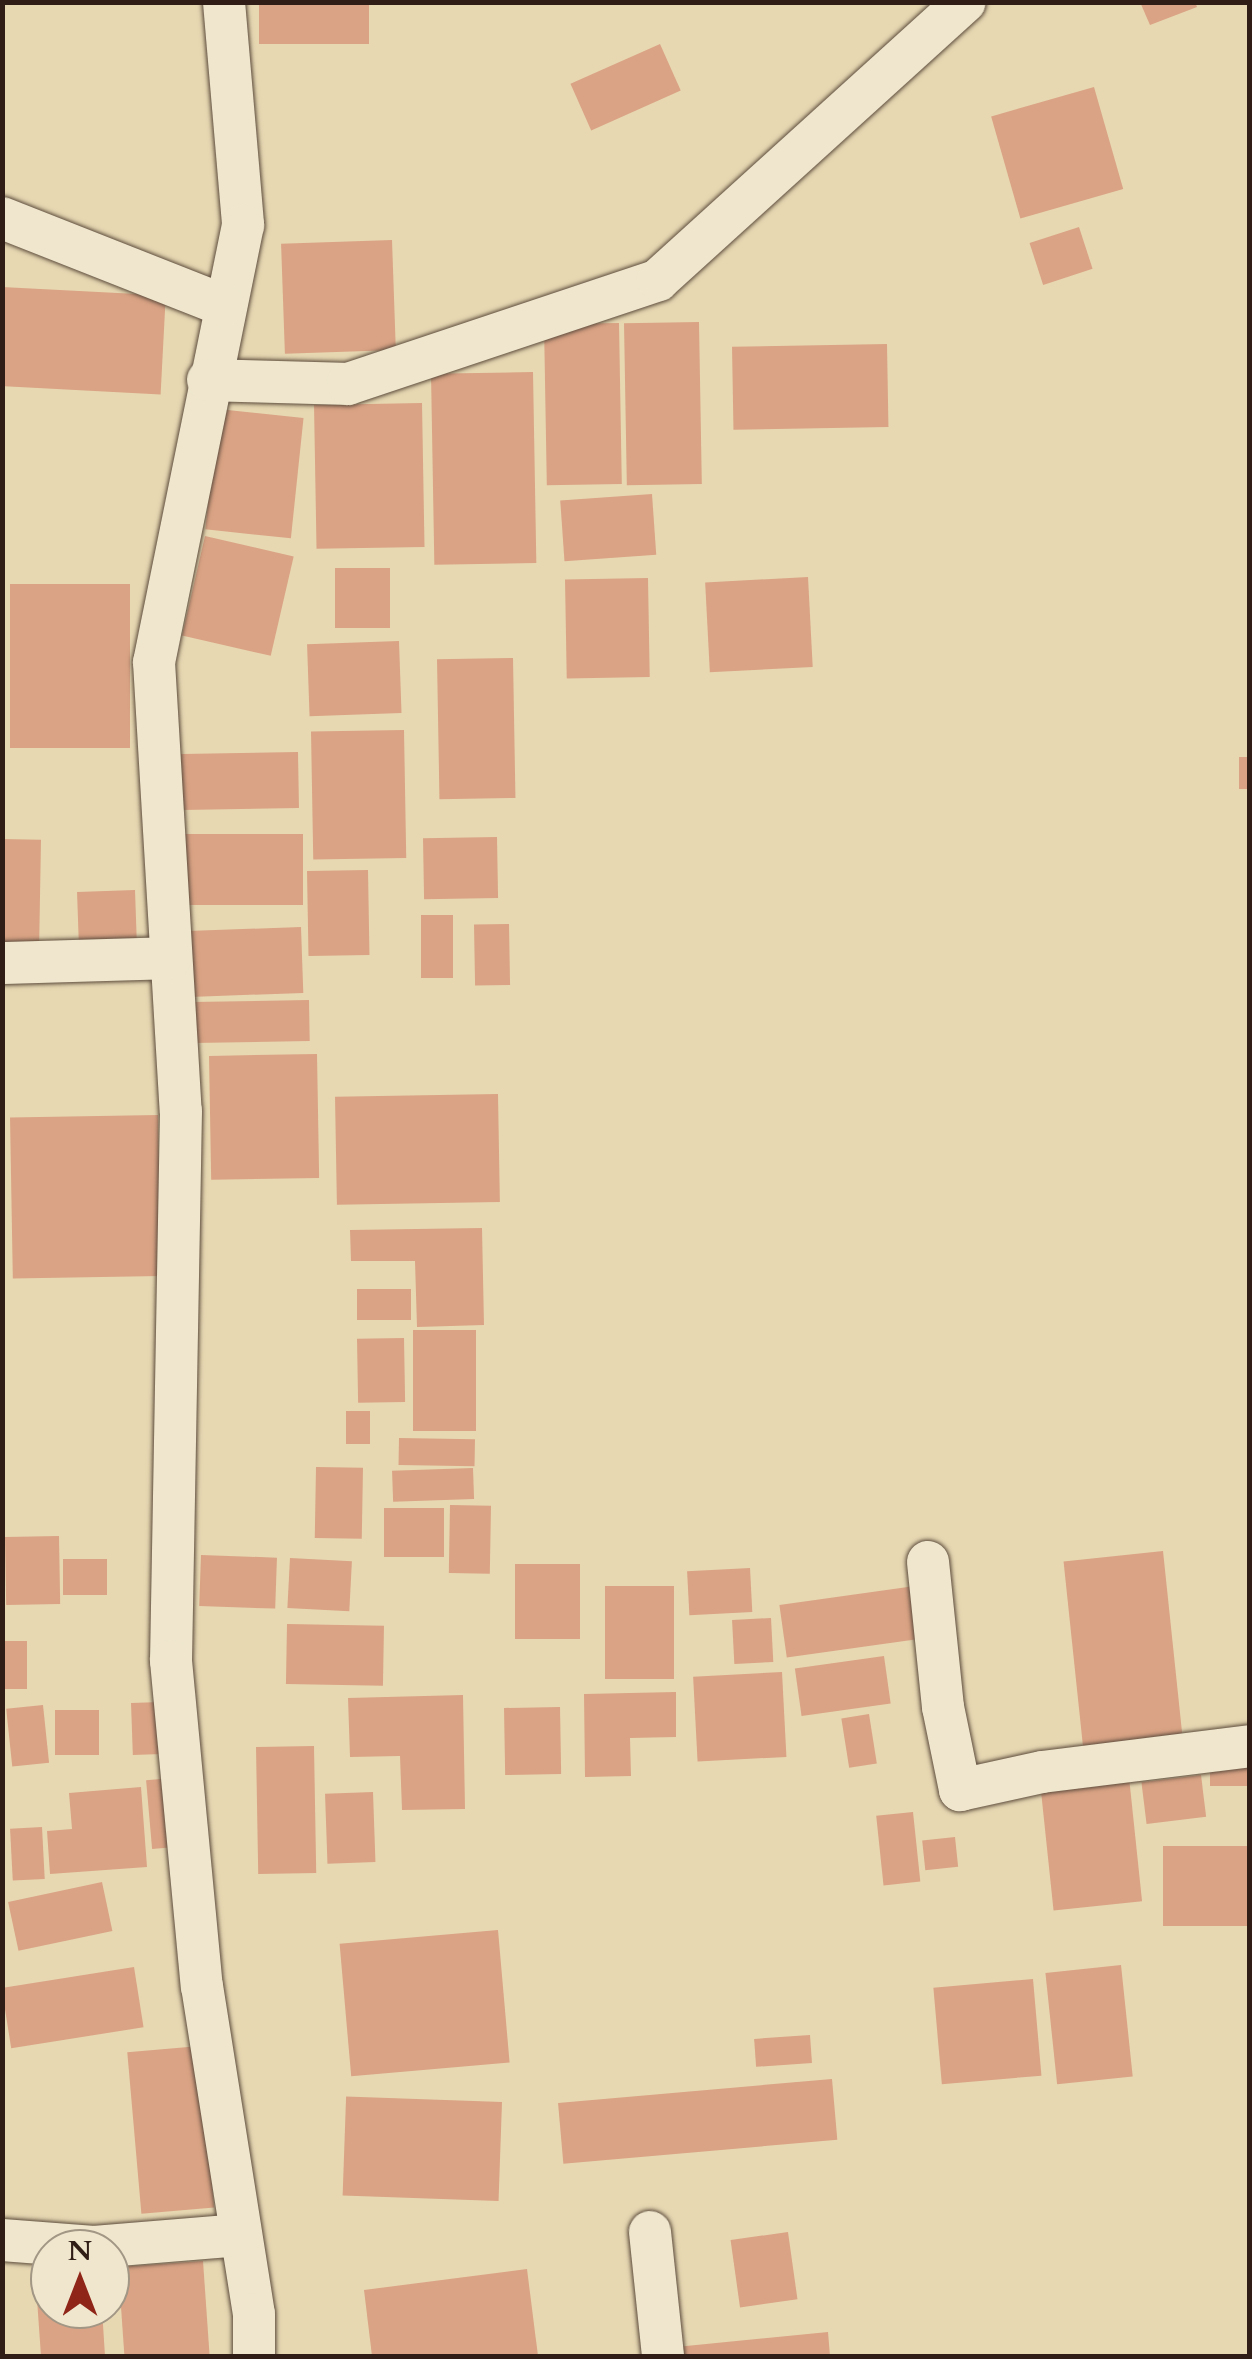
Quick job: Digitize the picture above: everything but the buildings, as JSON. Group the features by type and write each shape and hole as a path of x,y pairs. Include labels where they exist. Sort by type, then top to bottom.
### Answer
{"street":[{"path":"224,2 243,225 223,305 154,662 180,1111 181,1314 171,1660 202,1986 240,2234 254,2356"},
{"path":"208,380 348,384 658,280 965,2"},
{"path":"2,218 223,305"},
{"path":"2,962 170,958"},
{"path":"928,1562 943,1708 960,1790 1042,1772 1250,1746"},
{"path":"650,2232 663,2356"},
{"path":"2,2240 94,2248 240,2234"}]}
